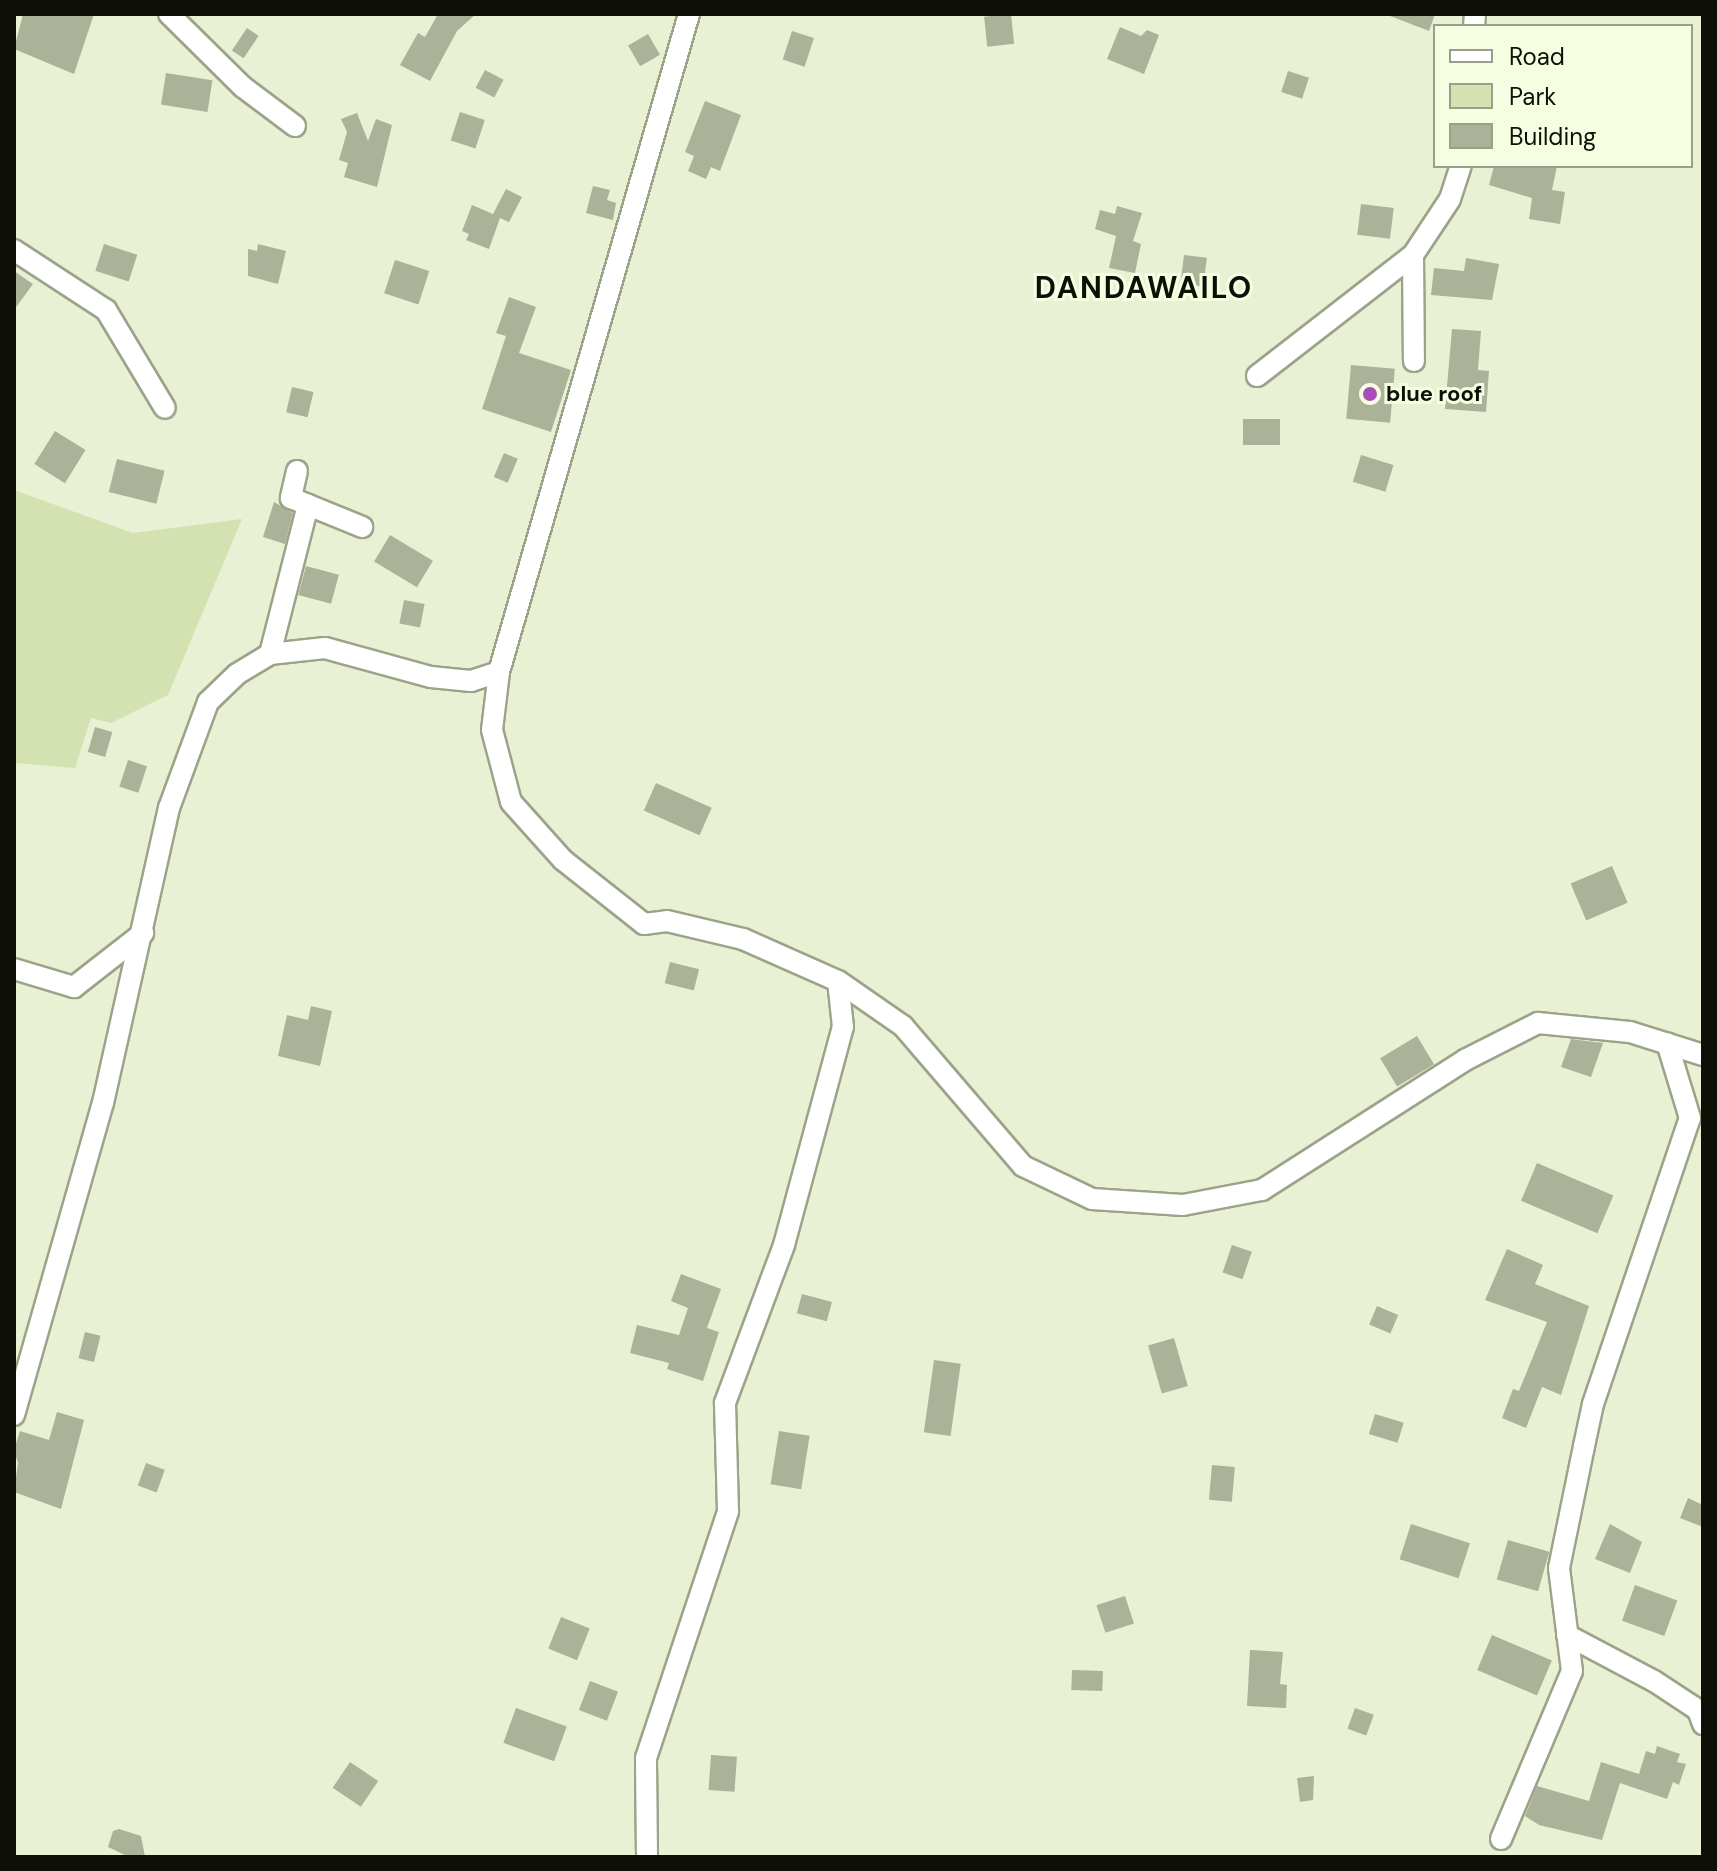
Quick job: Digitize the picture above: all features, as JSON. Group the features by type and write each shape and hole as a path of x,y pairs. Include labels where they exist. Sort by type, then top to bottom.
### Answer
{"street":[{"path":"169,14 243,87 295,126"},
{"path":"689,14 499,672 492,730 511,802 563,860 644,924 667,921 743,939 838,981 903,1026 1023,1166 1092,1199 1183,1205 1262,1190 1465,1060 1538,1023 1630,1032 1703,1055"},
{"path":"1257,376 1413,255 1450,199 1460,168"},
{"path":"14,250 106,310 165,408"},
{"path":"1413,255 1414,361"},
{"path":"297,471 291,498 362,527"},
{"path":"270,654 308,505"},
{"path":"14,1415 103,1103 169,808 191,737 208,702 237,674 270,654 325,648 381,666 471,681 499,672"},
{"path":"14,969 74,987 143,933"},
{"path":"647,1857 646,1758 728,1511 725,1403 784,1245 839,1042 838,981"},
{"path":"1501,1839 1572,1671 1559,1568 1593,1404 1690,1118 1667,1043"},
{"path":"1567,1635 1654,1681 1698,1710 1703,1724"}],"green space":[{"path":"14,490 133,533 242,519 168,695 111,723 91,718 75,768 14,763"}],"building":[{"path":"23,14 94,14 74,74 14,49"},
{"path":"438,14 476,14 457,31 430,81 400,65 418,33 425,37"},
{"path":"1011,14 1014,44 987,47 984,17"},
{"path":"1385,14 1435,14 1429,31"},
{"path":"1120,27 1141,36 1147,30 1159,35 1144,74 1107,59"},
{"path":"247,28 259,36 244,58 232,50"},
{"path":"792,31 814,38 805,67 783,60"},
{"path":"648,34 660,55 640,66 628,46"},
{"path":"485,70 504,80 494,98 476,88"},
{"path":"1288,71 1309,78 1302,99 1281,92"},
{"path":"166,73 212,80 207,112 161,105"},
{"path":"705,101 741,115 720,171 711,167 706,179 688,171 694,156 685,152"},
{"path":"460,112 485,120 475,149 451,141"},
{"path":"357,113 368,141 376,119 392,125 377,187 344,177 348,163 339,160 347,132 341,119"},
{"path":"1493,168 1557,168 1552,190 1565,192 1560,224 1529,219 1532,198 1489,185"},
{"path":"593,186 610,190 607,200 616,203 613,220 586,213"},
{"path":"506,189 522,197 509,222 500,218 489,249 466,240 469,234 462,231 472,205 493,214"},
{"path":"1361,204 1394,208 1390,239 1357,235"},
{"path":"1117,206 1142,213 1133,241 1141,244 1135,273 1109,268 1116,236 1095,229 1100,210 1115,214"},
{"path":"104,244 137,255 129,281 95,271"},
{"path":"258,244 286,251 278,284 248,276 248,249 257,251"},
{"path":"1184,255 1207,258 1203,287 1180,284"},
{"path":"1466,258 1499,264 1492,300 1431,295 1434,268 1464,271"},
{"path":"395,260 429,271 418,304 384,293"},
{"path":"14,271 33,284 14,310"},
{"path":"509,297 536,307 519,353 571,370 551,432 482,409 506,336 496,333"},
{"path":"1452,329 1481,331 1478,370 1489,371 1486,412 1445,409"},
{"name":"blue roof","path":"1351,365 1395,369 1390,423 1346,419"},
{"path":"292,387 313,392 308,417 286,412"},
{"path":"1243,419 1280,419 1280,445 1243,445"},
{"path":"55,431 86,450 65,483 34,464"},
{"path":"504,453 518,459 508,483 494,477"},
{"path":"1361,455 1394,465 1385,492 1353,482"},
{"path":"117,459 165,471 156,504 109,492"},
{"path":"274,502 293,513 285,544 263,537"},
{"path":"390,535 433,561 417,587 374,562"},
{"path":"306,566 339,575 331,604 298,595"},
{"path":"404,600 425,604 420,628 399,624"},
{"path":"95,727 112,732 105,757 88,752"},
{"path":"128,760 147,766 138,793 119,787"},
{"path":"656,783 712,808 700,835 644,810"},
{"path":"1612,866 1628,903 1586,920 1571,884"},
{"path":"670,962 699,969 694,991 665,983"},
{"path":"311,1006 332,1011 320,1066 278,1056 287,1015 308,1020"},
{"path":"1417,1036 1434,1064 1397,1086 1380,1058"},
{"path":"1571,1039 1603,1043 1591,1077 1561,1067"},
{"path":"1537,1163 1613,1195 1597,1233 1521,1201"},
{"path":"1232,1245 1252,1252 1242,1279 1223,1272"},
{"path":"1507,1249 1543,1265 1535,1284 1589,1306 1561,1395 1542,1387 1526,1428 1502,1418 1513,1389 1519,1391 1547,1322 1485,1300"},
{"path":"681,1274 721,1289 707,1328 719,1332 703,1381 667,1369 669,1363 630,1353 637,1325 679,1335 688,1308 671,1301"},
{"path":"802,1294 832,1302 827,1321 797,1313"},
{"path":"1377,1306 1398,1315 1390,1333 1369,1324"},
{"path":"85,1332 101,1336 94,1362 78,1358"},
{"path":"1174,1338 1188,1386 1162,1394 1148,1345"},
{"path":"934,1360 961,1364 951,1436 924,1432"},
{"path":"57,1412 84,1420 61,1509 14,1492 18,1463 14,1450 20,1431 49,1440"},
{"path":"1375,1414 1404,1423 1398,1443 1369,1434"},
{"path":"779,1431 810,1436 801,1489 771,1484"},
{"path":"146,1463 165,1470 157,1492 138,1486"},
{"path":"1212,1465 1235,1467 1232,1502 1209,1500"},
{"path":"1688,1498 1703,1505 1703,1527 1680,1518"},
{"path":"1411,1524 1470,1543 1459,1578 1400,1559"},
{"path":"1610,1524 1642,1542 1630,1573 1595,1559"},
{"path":"1508,1540 1549,1552 1538,1591 1497,1579"},
{"path":"1635,1585 1677,1600 1664,1636 1622,1621"},
{"path":"1125,1596 1134,1624 1105,1633 1096,1605"},
{"path":"561,1617 590,1629 577,1660 548,1649"},
{"path":"1492,1635 1552,1660 1537,1695 1477,1670"},
{"path":"1250,1650 1283,1652 1280,1684 1287,1685 1286,1708 1247,1706"},
{"path":"1072,1670 1103,1671 1102,1691 1071,1690"},
{"path":"590,1681 618,1692 607,1721 579,1710"},
{"path":"516,1708 567,1726 554,1761 503,1743"},
{"path":"1355,1708 1374,1715 1366,1736 1347,1729"},
{"path":"1657,1746 1680,1754 1677,1762 1686,1764 1679,1785 1673,1782 1667,1799 1620,1783 1602,1840 1539,1825 1525,1816 1537,1786 1589,1801 1601,1762 1639,1774 1646,1751 1655,1754"},
{"path":"711,1755 737,1757 734,1792 709,1790"},
{"path":"350,1762 378,1781 361,1807 333,1788"},
{"path":"1314,1776 1313,1800 1300,1802 1297,1778"},
{"path":"119,1829 141,1836 145,1857 129,1857 108,1847 113,1831"}],"place":[{"name":"blue roof","path":"1370,394"}],"district":[{"name":"DANDAWAILO","path":"1144,288"}]}
